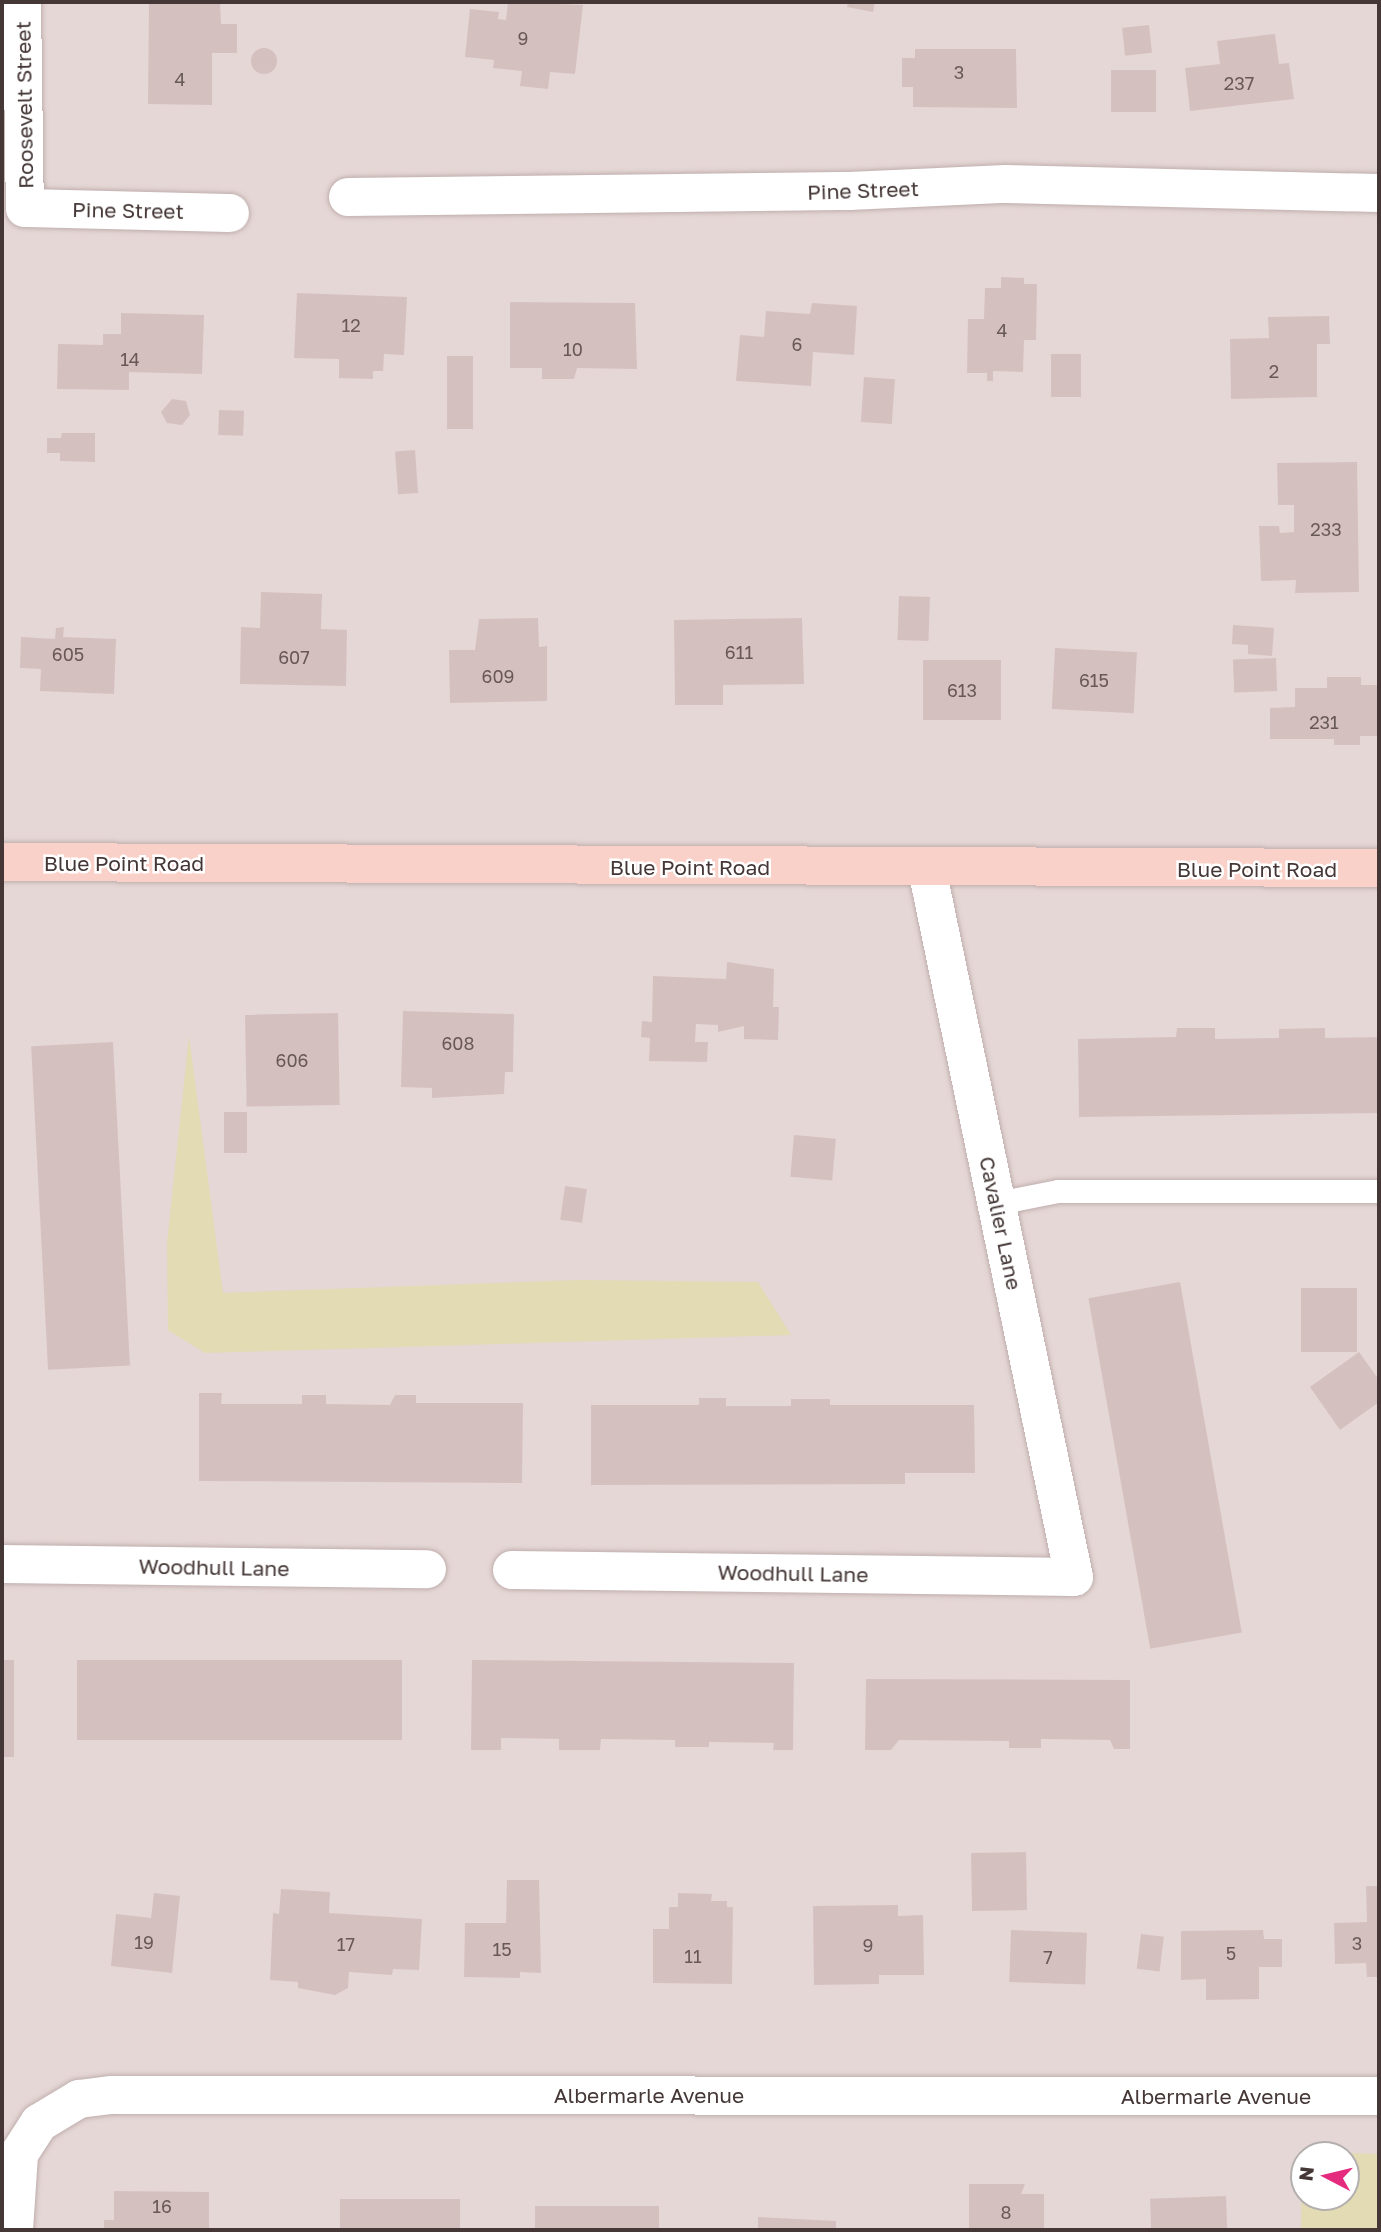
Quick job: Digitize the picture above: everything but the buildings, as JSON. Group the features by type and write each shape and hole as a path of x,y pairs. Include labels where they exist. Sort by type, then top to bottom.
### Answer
{"street":[{"name":"Roosevelt Street","path":"22,2 25,208"},
{"name":"Pine Street","path":"348,197 849,191 1006,184 1379,193"},
{"name":"Pine Street","path":"25,208 230,213"},
{"name":"Blue Point Road","path":"2,862 928,869 1379,868"},
{"name":"Cavalier Lane","path":"928,869 1074,1577"},
{"name":"Woodhull Lane","path":"2,1564 427,1569"},
{"name":"Woodhull Lane","path":"512,1570 1074,1577"},
{"name":"Albermarle Avenue","path":"13,2230 19,2154 39,2123 79,2099 101,2096 1379,2096"}],"lane":[{"path":"997,1203 1058,1191 1379,1191"}],"shaded area":[{"path":"2,2 1379,2 1379,2230 2,2230"},
{"path":"189,1036 223,1293 579,1280 758,1282 791,1335 205,1353 168,1330 167,1243"},
{"path":"1360,2153 1379,2154 1379,2230 1301,2230 1301,2211 1360,2211"}]}
